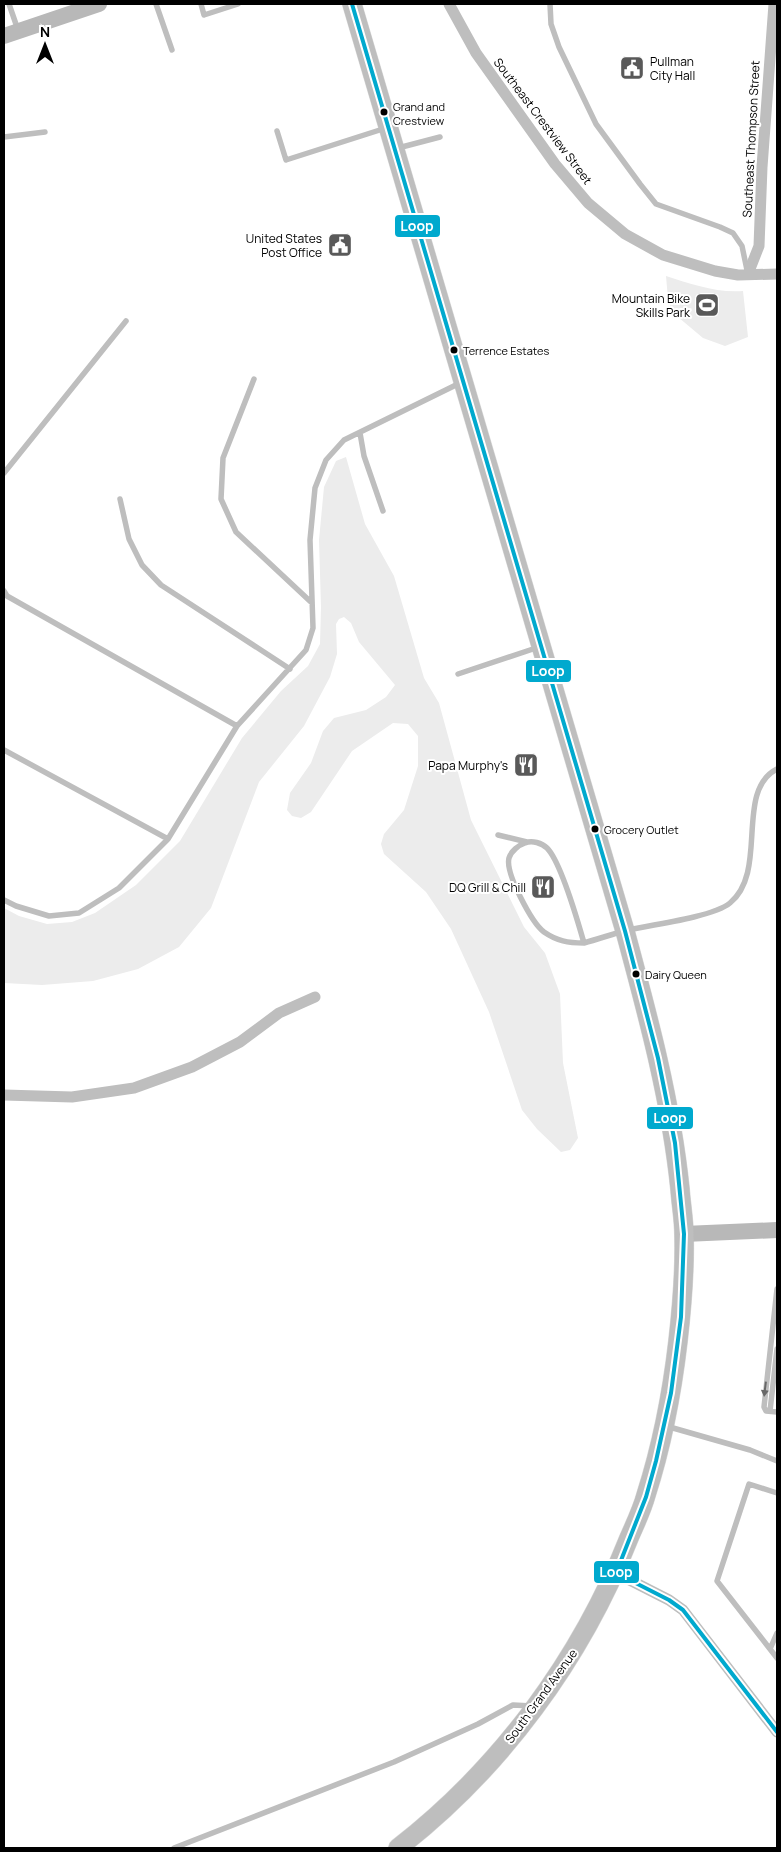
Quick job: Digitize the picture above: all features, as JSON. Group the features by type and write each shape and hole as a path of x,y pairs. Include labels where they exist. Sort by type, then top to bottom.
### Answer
{"main road":[{"name":"South Grand Avenue","path":"352,4 625,931 658,1058 675,1143 684,1234 680,1316 671,1393 646,1497 616,1573 577,1646 536,1706 499,1753 447,1807 398,1848"}],"street":[{"path":"11,34 99,4"},
{"name":"Southeast Crestview Street","path":"449,4 476,52 555,164 588,203 625,234 663,255 715,271 777,274"},
{"name":"Southeast Thompson Street","path":"748,274 760,246 762,167 774,4"},
{"path":"4,1095 72,1097 134,1088 192,1068 240,1042 279,1013 315,997"},
{"path":"684,1234 777,1230"},
{"path":"616,1573 669,1600 683,1610 777,1732"}],"lane":[{"path":"9,4 11,34"},
{"path":"156,4 172,50"},
{"path":"200,4 204,15 238,4"},
{"path":"550,4 550,24 596,124 656,204 720,226 733,233 742,246 748,274"},
{"path":"277,131 286,160 389,128"},
{"path":"4,137 45,132"},
{"path":"396,149 440,137"},
{"path":"4,473 126,321"},
{"path":"254,379 223,458 221,499 236,532 312,603"},
{"path":"4,900 16,906 49,916 78,913 118,888 168,839 237,726 306,650 313,628 310,540 315,488 326,460 344,440 464,381"},
{"path":"360,432 364,456 383,511"},
{"path":"120,499 129,539 142,565 161,585 290,669"},
{"path":"4,591 7,596 237,726"},
{"path":"458,674 542,646"},
{"path":"4,750 168,839"},
{"path":"527,842 514,850 509,859 510,872 525,905 538,927 559,941 584,943 625,931 711,911 729,903 744,885 749,867 756,798 764,779 777,769"},
{"path":"498,835 527,842 536,842 545,846 552,854 570,899 584,943"},
{"path":"777,1289 764,1405 764,1409 777,1412"},
{"path":"770,1411 777,1349"},
{"path":"664,1425 750,1450 777,1461"},
{"path":"777,1493 749,1484 717,1581 777,1658"},
{"path":"770,1649 777,1633"},
{"path":"176,1848 394,1762 513,1706 536,1706"}],"shaded area":[{"name":"Mountain Bike Skills Park","path":"666,276 694,285 723,291 743,291 748,337 725,346 703,338 672,312 668,299"},
{"path":"346,457 365,524 394,576 424,678 439,703 471,820 524,927 545,953 560,994 563,1063 578,1138 570,1150 561,1152 537,1129 522,1110 489,1012 451,929 426,892 384,854 381,844 384,834 404,810 418,766 418,736 408,724 393,723 352,751 311,812 301,818 292,816 287,810 290,793 311,763 323,731 334,718 366,710 386,697 395,685 359,642 351,623 344,617 339,619 336,624 337,654 330,677 304,726 259,782 211,908 179,947 138,969 93,981 42,985 4,983 4,908 19,916 47,924 72,922 95,913 136,885 180,841 242,738 281,691 308,666 320,644 319,540 324,487 336,461"}],"transit line":[{"name":"Loop","path":"352,4 625,931 658,1058 675,1143 684,1234 681,1317 671,1393 646,1497 616,1573 669,1600 683,1610 777,1732"}],"place":[{"name":"Pullman City Hall","path":"632,68"},
{"name":"Grand and Crestview","path":"384,112"},
{"name":"United States Post Office","path":"340,245"},
{"name":"Mountain Bike Skills Park","path":"707,305"},
{"name":"Terrence Estates","path":"454,350"},
{"name":"Papa Murphy's","path":"526,765"},
{"name":"Grocery Outlet","path":"595,829"},
{"name":"DQ Grill & Chill","path":"543,887"},
{"name":"Dairy Queen","path":"636,974"}]}
